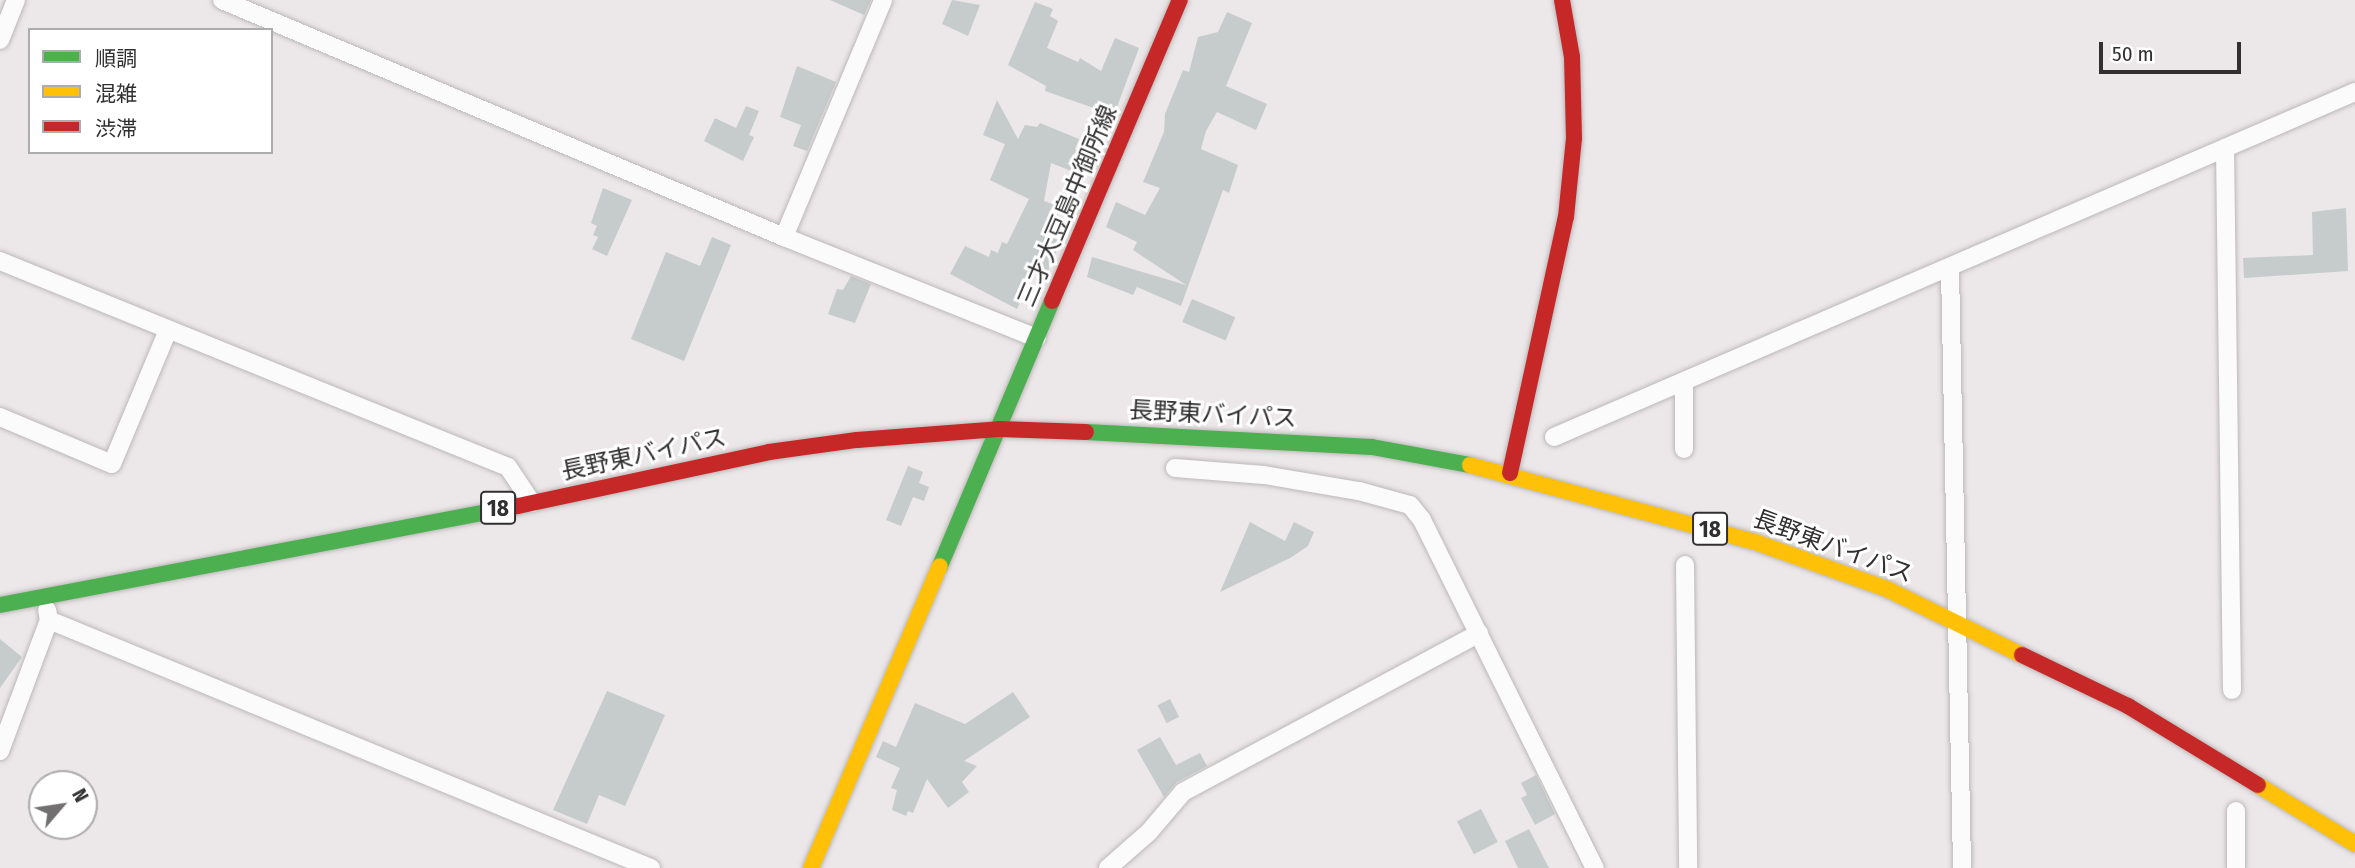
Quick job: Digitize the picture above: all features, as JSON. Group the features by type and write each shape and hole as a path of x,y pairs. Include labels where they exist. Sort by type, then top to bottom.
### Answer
{"main road":[{"name":"三才大豆島中御所線","path":"811,868 1180,0"},
{"path":"1510,472 1566,217 1574,138 1572,57 1562,0"},
{"name":"長野東バイパス","path":"0,605 43,593 532,503 769,452 999,429 1172,434 1372,447 1510,472 1752,541 1887,589 1958,620 2128,706 2355,844"}],"street":[{"path":"0,40 16,0"},
{"path":"222,0 784,237 1037,338"},
{"path":"784,237 883,0"},
{"path":"1554,437 2355,92"},
{"path":"2225,148 2231,690"},
{"path":"0,261 508,467 532,503"},
{"path":"1950,268 1962,868"},
{"path":"0,417 112,464 168,330"},
{"path":"1684,383 1684,449"},
{"path":"1175,468 1264,475 1359,491 1410,505 1479,634 1595,868"},
{"path":"1685,565 1688,868"},
{"path":"0,751 49,620 43,593"},
{"path":"49,620 651,868"},
{"path":"1108,868 1149,832 1183,792 1479,634"},
{"path":"2235,811 2236,868"}],"building":[{"path":"830,0 871,0 864,15"},
{"path":"952,0 980,5 968,36 942,24"},
{"path":"1035,2 1053,9 1050,16 1058,21 1047,48 1078,62 1080,58 1101,71 1115,38 1139,48 1108,131 1108,113 1045,91 1046,86 1008,65"},
{"path":"1227,12 1252,23 1226,86 1267,104 1256,130 1217,112 1206,131 1201,149 1238,165 1229,193 1223,190 1181,306 1137,287 1133,295 1087,277 1092,257 1186,285 1133,250 1137,242 1106,227 1116,202 1145,215 1160,188 1143,182 1164,132 1165,114 1183,70 1189,72 1198,37 1218,32"},
{"path":"797,66 836,82 807,151 793,146 801,125 780,117"},
{"path":"997,100 1018,139 1025,125 1037,127 1040,123 1079,139 1075,149 1081,152 1074,172 1051,163 1044,201 1061,207 1048,236 1061,241 1046,276 1035,271 1017,309 950,274 965,246 989,257 991,250 998,253 1002,242 1007,244 1029,199 990,180 1005,144 983,135"},
{"path":"746,106 759,111 749,135 754,137 743,161 704,141 715,118 736,128"},
{"path":"603,188 632,200 607,256 592,249 598,237 593,235 597,226 591,223"},
{"path":"2346,208 2348,271 2244,278 2243,258 2313,255 2312,212"},
{"path":"712,237 731,245 684,361 631,339 666,252 700,266"},
{"path":"851,276 871,284 855,323 828,314 837,289 843,290"},
{"path":"1192,299 1235,317 1225,340 1182,322"},
{"path":"908,466 923,472 919,483 929,487 924,501 913,497 901,526 886,520"},
{"path":"1250,522 1285,541 1294,522 1314,532 1308,546 1290,558 1220,592"},
{"path":"0,639 22,657 0,688"},
{"path":"607,691 665,715 625,806 599,795 587,824 553,810"},
{"path":"1013,692 1030,717 964,761 977,766 962,782 969,792 948,808 927,779 913,813 908,811 906,816 892,810 897,790 891,788 900,768 876,757 883,741 896,747 915,703 965,724"},
{"path":"1170,699 1179,717 1167,723 1158,705"},
{"path":"1160,737 1176,765 1200,753 1207,766 1177,782 1164,797 1137,750"},
{"path":"1536,775 1555,814 1535,825 1521,798 1527,795 1521,783"},
{"path":"1481,809 1498,842 1474,854 1457,821"},
{"path":"1529,829 1549,868 1518,868 1505,841"}],"traffic: fast":[{"path":"940,566 1052,301"},
{"path":"1086,432 1372,447 1470,465"},
{"path":"0,605 518,506"}],"traffic: slow":[{"path":"1470,465 1752,541 1887,589 2022,655"},
{"path":"811,868 940,566"},
{"path":"2258,785 2355,844"}],"traffic: jam":[{"path":"1052,301 1180,0"},
{"path":"1510,473 1566,217 1574,138 1572,57 1562,0"},
{"path":"518,506 769,452 857,440 999,429 1086,432"},
{"path":"2022,655 2128,706 2258,785"}]}
